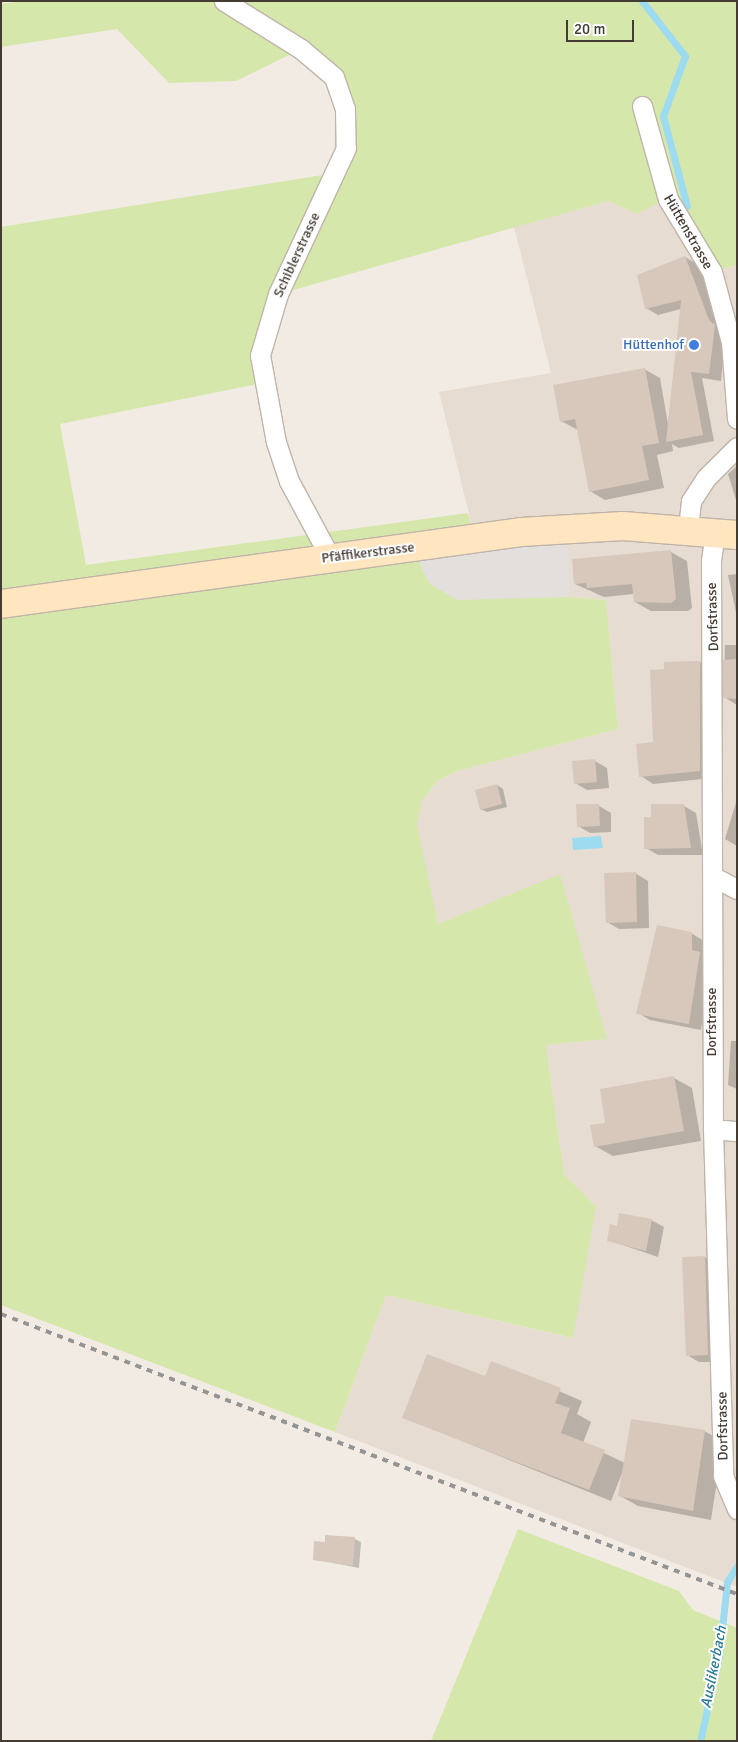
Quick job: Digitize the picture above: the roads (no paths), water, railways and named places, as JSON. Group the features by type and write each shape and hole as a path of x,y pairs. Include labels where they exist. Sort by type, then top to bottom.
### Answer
{"main road":[{"name":"Pfäffikerstrasse","path":"1,604 330,558 568,528 688,529 726,534"}],"street":[{"name":"Schiblerstrasse","path":"224,1 301,49 334,77 346,109 346,148 278,294 260,355 262,383 284,465 330,558"},
{"name":"Hüttenstrasse","path":"642,106 668,199 712,272 731,342 737,418"},
{"path":"688,529 691,501 706,478 737,447"},
{"name":"Dorfstrasse","path":"726,534 711,561 714,635 713,1129 729,1329 724,1476 737,1509"},
{"path":"714,877 737,889"},
{"path":"713,1129 737,1131"}],"water":[{"path":"601,836 603,848 573,850 572,838"}],"waterway":[{"name":"Auslikerbach","path":"642,1 685,56 663,116 687,206"},
{"name":"Auslikerbach","path":"700,1741 719,1656 727,1582 737,1566"}],"railway":[{"path":"1,1314 737,1594"}],"place":[{"name":"Hüttenhof","path":"694,345"}]}
